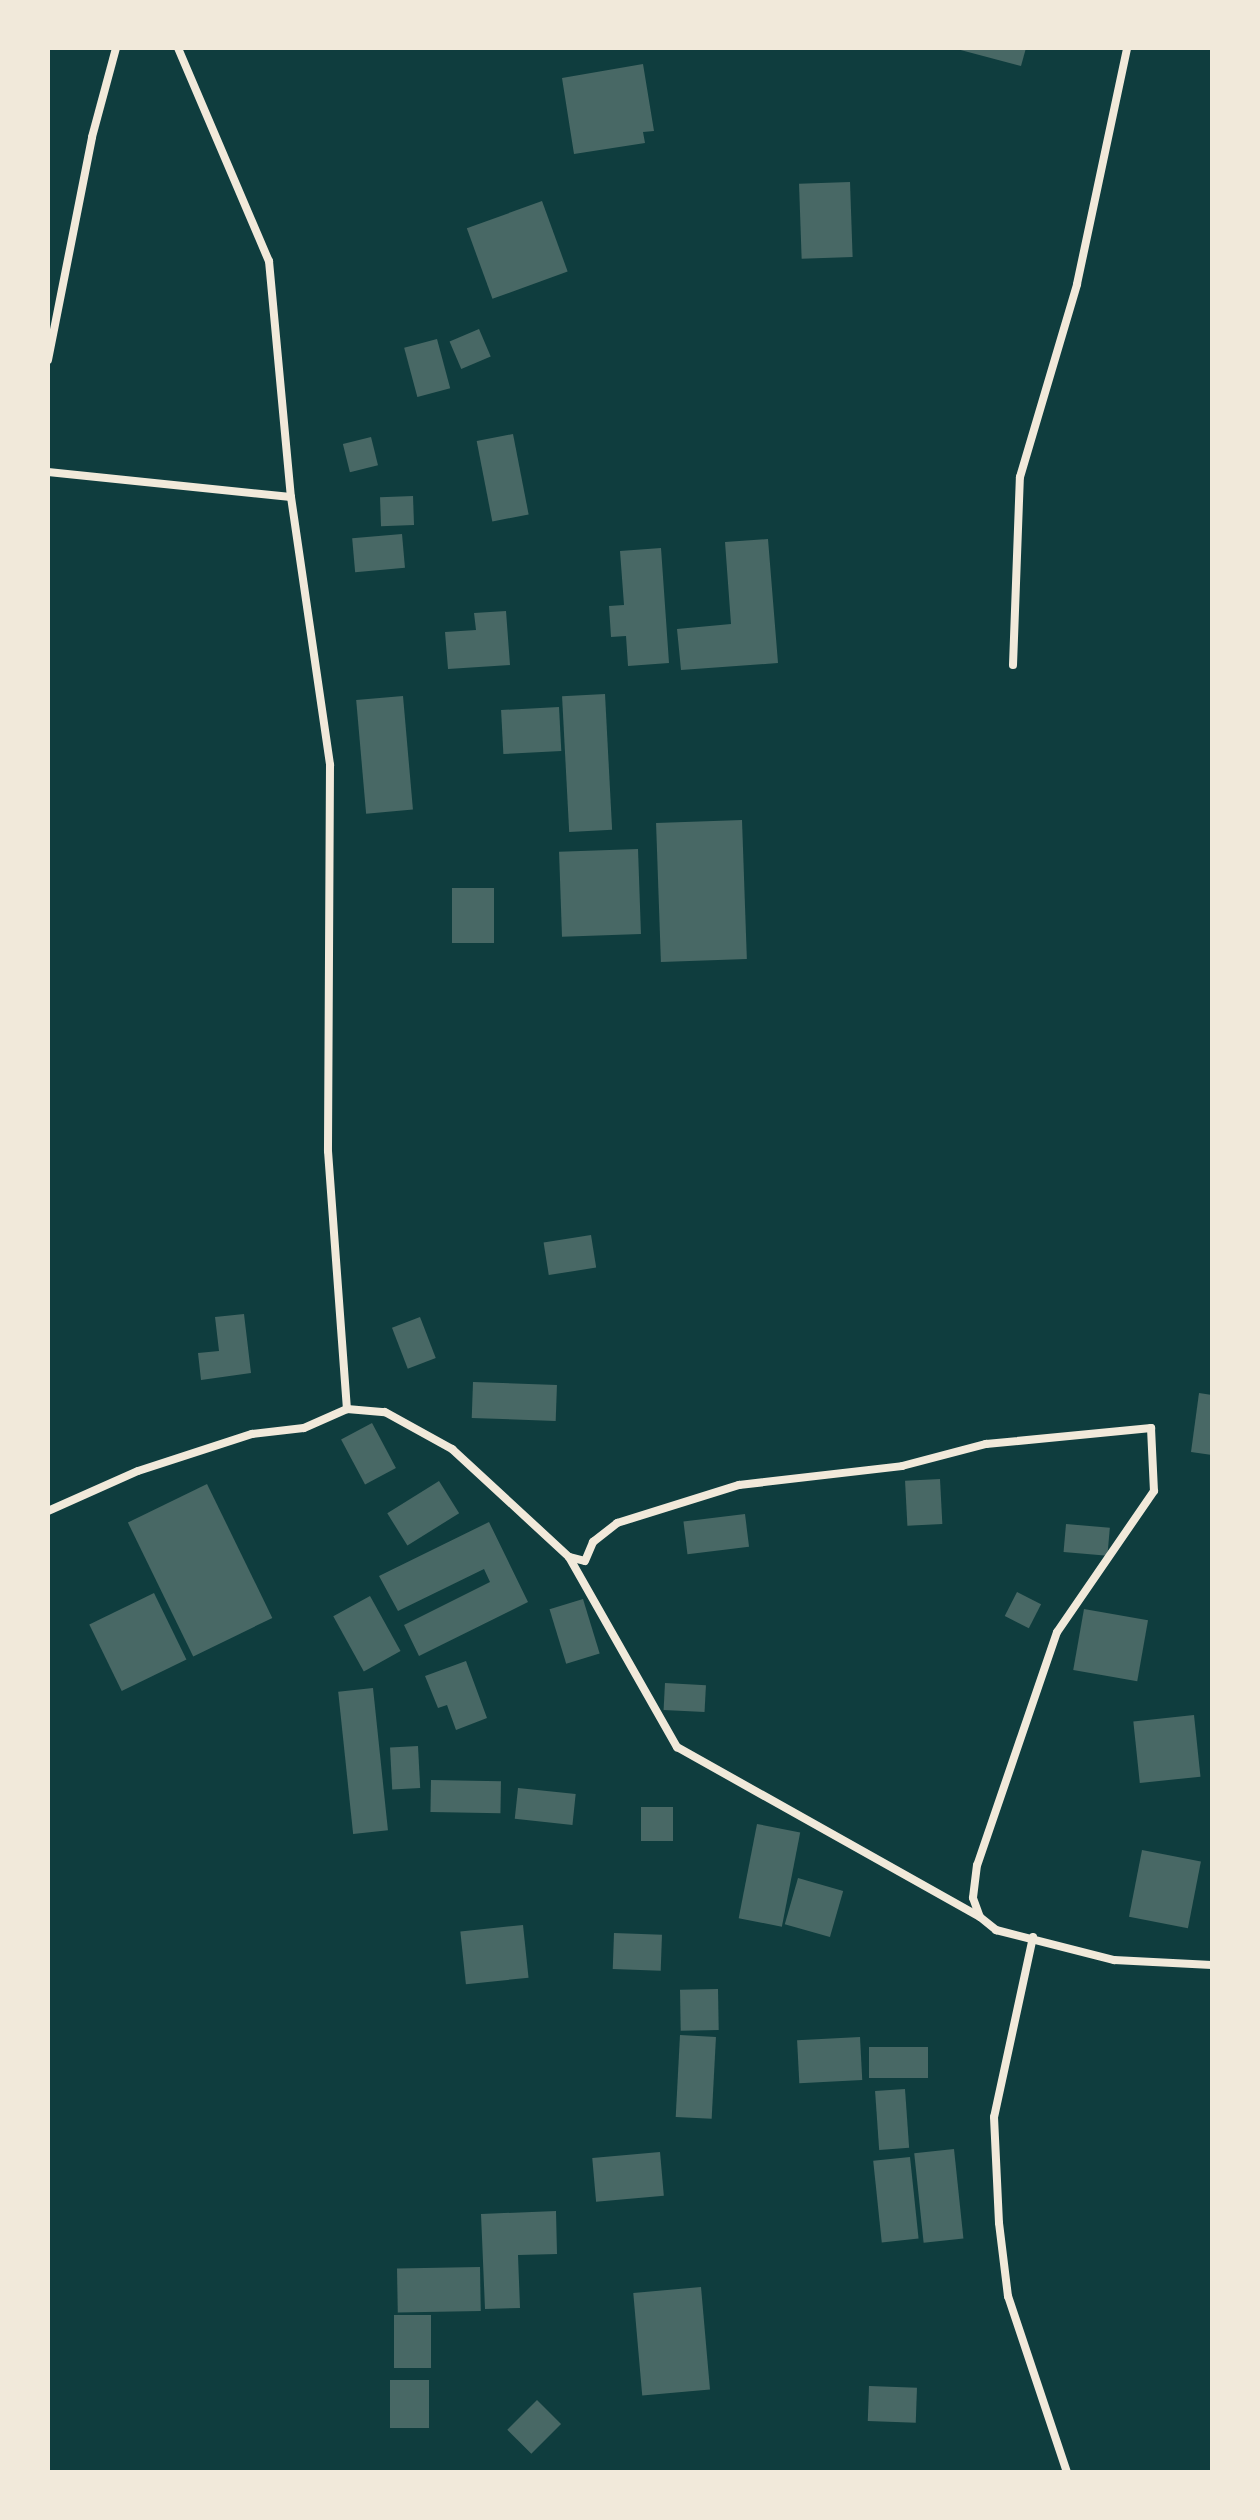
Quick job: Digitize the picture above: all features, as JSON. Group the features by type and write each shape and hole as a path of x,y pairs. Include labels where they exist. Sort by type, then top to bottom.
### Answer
{"street":[{"path":"48,360 92,137 116,48"},
{"path":"178,48 269,261 291,497 330,765 328,1151 347,1409"},
{"path":"1013,665 1020,477 1077,284 1127,48"},
{"path":"48,472 291,497"},
{"path":"48,1511 138,1471 252,1434 304,1428 347,1409 385,1412 452,1449 569,1557 677,1747 980,1917 996,1930 1114,1960 1212,1965"},
{"path":"569,1557 585,1561 593,1542 617,1523 739,1485 902,1466 986,1444 1151,1428 1154,1491 1057,1632 977,1865 973,1898 980,1917"},
{"path":"1033,1937 994,2117 999,2223 1008,2296 1069,2472"}],"building":[{"path":"953,48 1026,48 1021,66"},
{"path":"643,64 654,131 643,132 645,143 574,154 562,78"},
{"path":"850,182 853,257 802,259 799,184"},
{"path":"542,201 568,271 492,299 467,228"},
{"path":"479,329 491,357 461,369 450,342"},
{"path":"437,339 450,388 417,397 404,348"},
{"path":"513,434 529,514 492,522 477,441"},
{"path":"371,437 378,465 350,472 343,444"},
{"path":"413,496 414,525 381,526 380,497"},
{"path":"402,534 405,568 355,572 352,538"},
{"path":"768,539 778,663 681,670 677,629 731,624 725,542"},
{"path":"661,548 669,663 628,666 626,636 611,637 609,606 624,605 620,551"},
{"path":"506,611 510,665 448,669 445,632 476,630 474,613"},
{"path":"605,694 612,830 569,832 562,696"},
{"path":"403,696 413,810 366,814 356,700"},
{"path":"559,707 561,751 503,754 501,710"},
{"path":"742,820 747,959 661,962 656,823"},
{"path":"638,849 641,934 562,937 559,852"},
{"path":"452,888 494,888 494,943 452,943"},
{"path":"591,1235 596,1268 549,1275 544,1243"},
{"path":"244,1314 251,1373 201,1380 198,1353 219,1351 215,1317"},
{"path":"420,1317 436,1358 408,1369 392,1328"},
{"path":"473,1382 557,1385 556,1421 472,1418"},
{"path":"1199,1393 1212,1395 1212,1455 1191,1452"},
{"path":"372,1423 396,1468 365,1484 341,1439"},
{"path":"940,1479 942,1524 907,1526 905,1481"},
{"path":"439,1481 459,1513 407,1546 387,1513"},
{"path":"207,1484 272,1618 193,1656 128,1523"},
{"path":"745,1514 749,1547 687,1554 683,1522"},
{"path":"489,1522 528,1602 419,1656 404,1625 490,1582 484,1569 398,1611 379,1576"},
{"path":"1066,1524 1110,1528 1107,1556 1064,1552"},
{"path":"1017,1592 1041,1604 1029,1628 1005,1616"},
{"path":"154,1593 186,1660 122,1691 89,1625"},
{"path":"370,1596 401,1651 364,1671 333,1616"},
{"path":"583,1599 600,1654 566,1664 550,1609"},
{"path":"1084,1609 1148,1620 1137,1681 1073,1670"},
{"path":"466,1661 487,1718 456,1730 447,1705 438,1708 425,1676"},
{"path":"665,1683 706,1685 705,1712 664,1710"},
{"path":"373,1688 388,1830 353,1834 338,1692"},
{"path":"1194,1715 1200,1777 1140,1783 1133,1721"},
{"path":"418,1746 420,1788 392,1789 390,1747"},
{"path":"431,1780 501,1781 500,1813 430,1812"},
{"path":"518,1788 576,1794 572,1825 515,1819"},
{"path":"641,1807 673,1807 673,1841 641,1841"},
{"path":"757,1824 800,1832 782,1927 739,1918"},
{"path":"1142,1850 1201,1861 1188,1928 1129,1917"},
{"path":"798,1878 843,1891 830,1937 785,1924"},
{"path":"523,1925 529,1978 466,1984 460,1932"},
{"path":"614,1933 662,1935 661,1971 613,1969"},
{"path":"718,1989 719,2030 681,2031 680,1990"},
{"path":"680,2035 716,2037 712,2119 676,2117"},
{"path":"860,2037 862,2080 799,2083 797,2040"},
{"path":"869,2047 928,2047 928,2078 869,2078"},
{"path":"905,2089 909,2148 879,2150 875,2091"},
{"path":"954,2149 963,2239 924,2243 914,2153"},
{"path":"660,2152 664,2196 596,2202 592,2158"},
{"path":"910,2157 919,2239 882,2242 873,2161"},
{"path":"556,2211 557,2254 518,2255 520,2308 485,2309 481,2214"},
{"path":"480,2267 481,2311 398,2312 397,2268"},
{"path":"701,2287 710,2390 642,2396 633,2293"},
{"path":"394,2315 431,2315 431,2368 394,2368"},
{"path":"390,2380 429,2380 429,2428 390,2428"},
{"path":"869,2386 917,2388 916,2423 868,2421"},
{"path":"537,2400 561,2424 531,2454 507,2430"}]}
